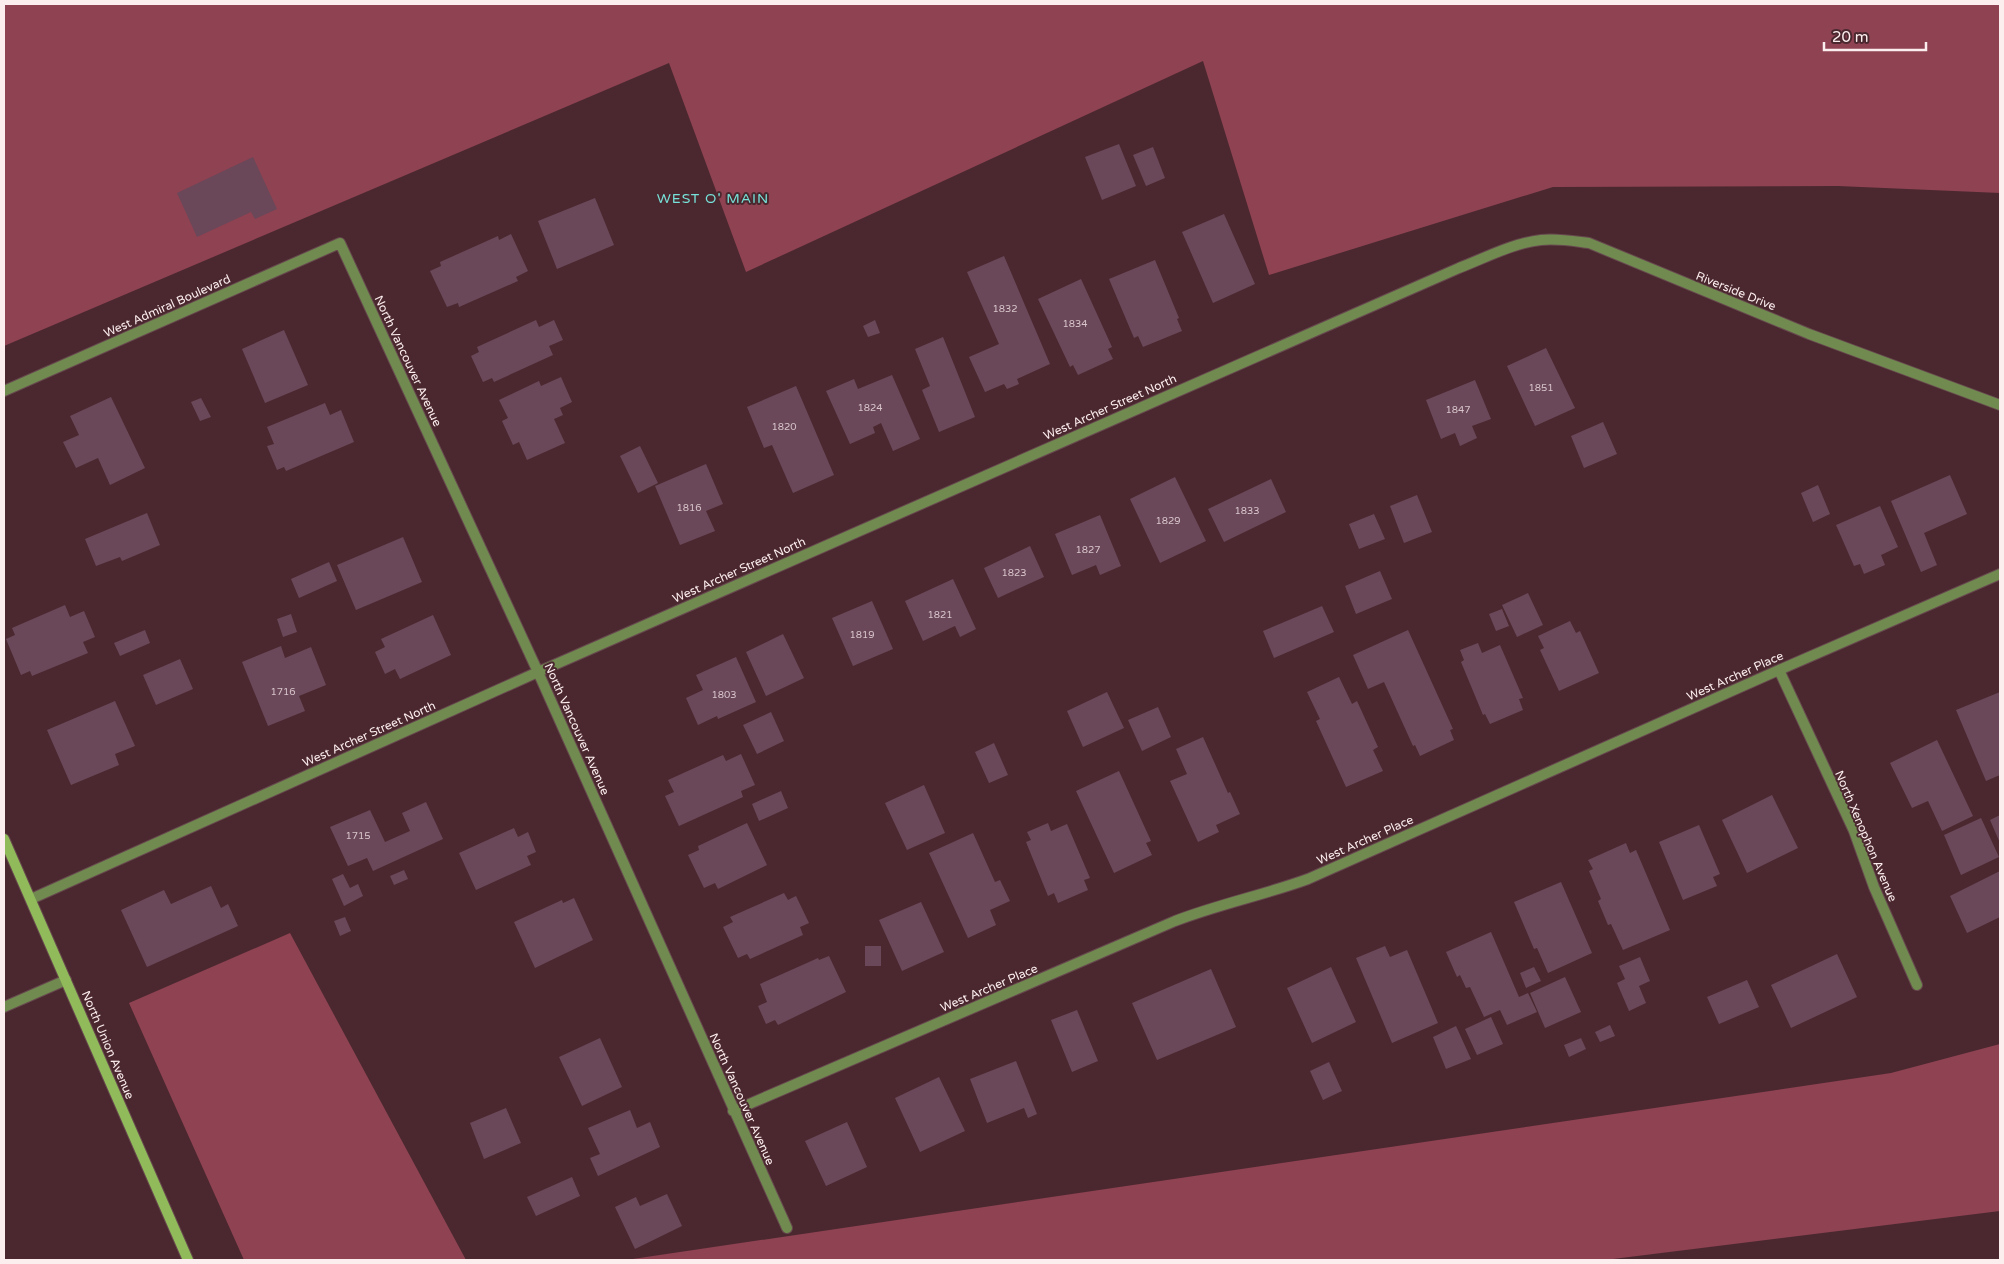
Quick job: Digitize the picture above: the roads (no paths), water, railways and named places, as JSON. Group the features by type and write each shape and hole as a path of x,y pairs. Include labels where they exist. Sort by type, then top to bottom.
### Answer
{"street":[{"name":"Riverside Drive","path":"1459,268 1519,245 1541,240 1561,239 1589,243 1809,334 2000,405"},
{"name":"West Admiral Boulevard","path":"4,391 340,243"},
{"name":"North Vancouver Avenue","path":"340,243 538,672 787,1228"},
{"name":"West Archer Street North","path":"31,899 538,672 1459,268"},
{"name":"West Archer Place","path":"733,1111 1175,921 1201,911 1257,896 1308,879 2000,574"},
{"name":"North Xenophon Avenue","path":"1779,670 1854,832 1874,887 1917,985"},
{"name":"North Union Avenue","path":"4,839 188,1260"},
{"path":"4,1007 66,980"}],"district":[{"name":"WEST O' MAIN","path":"713,198"}]}
